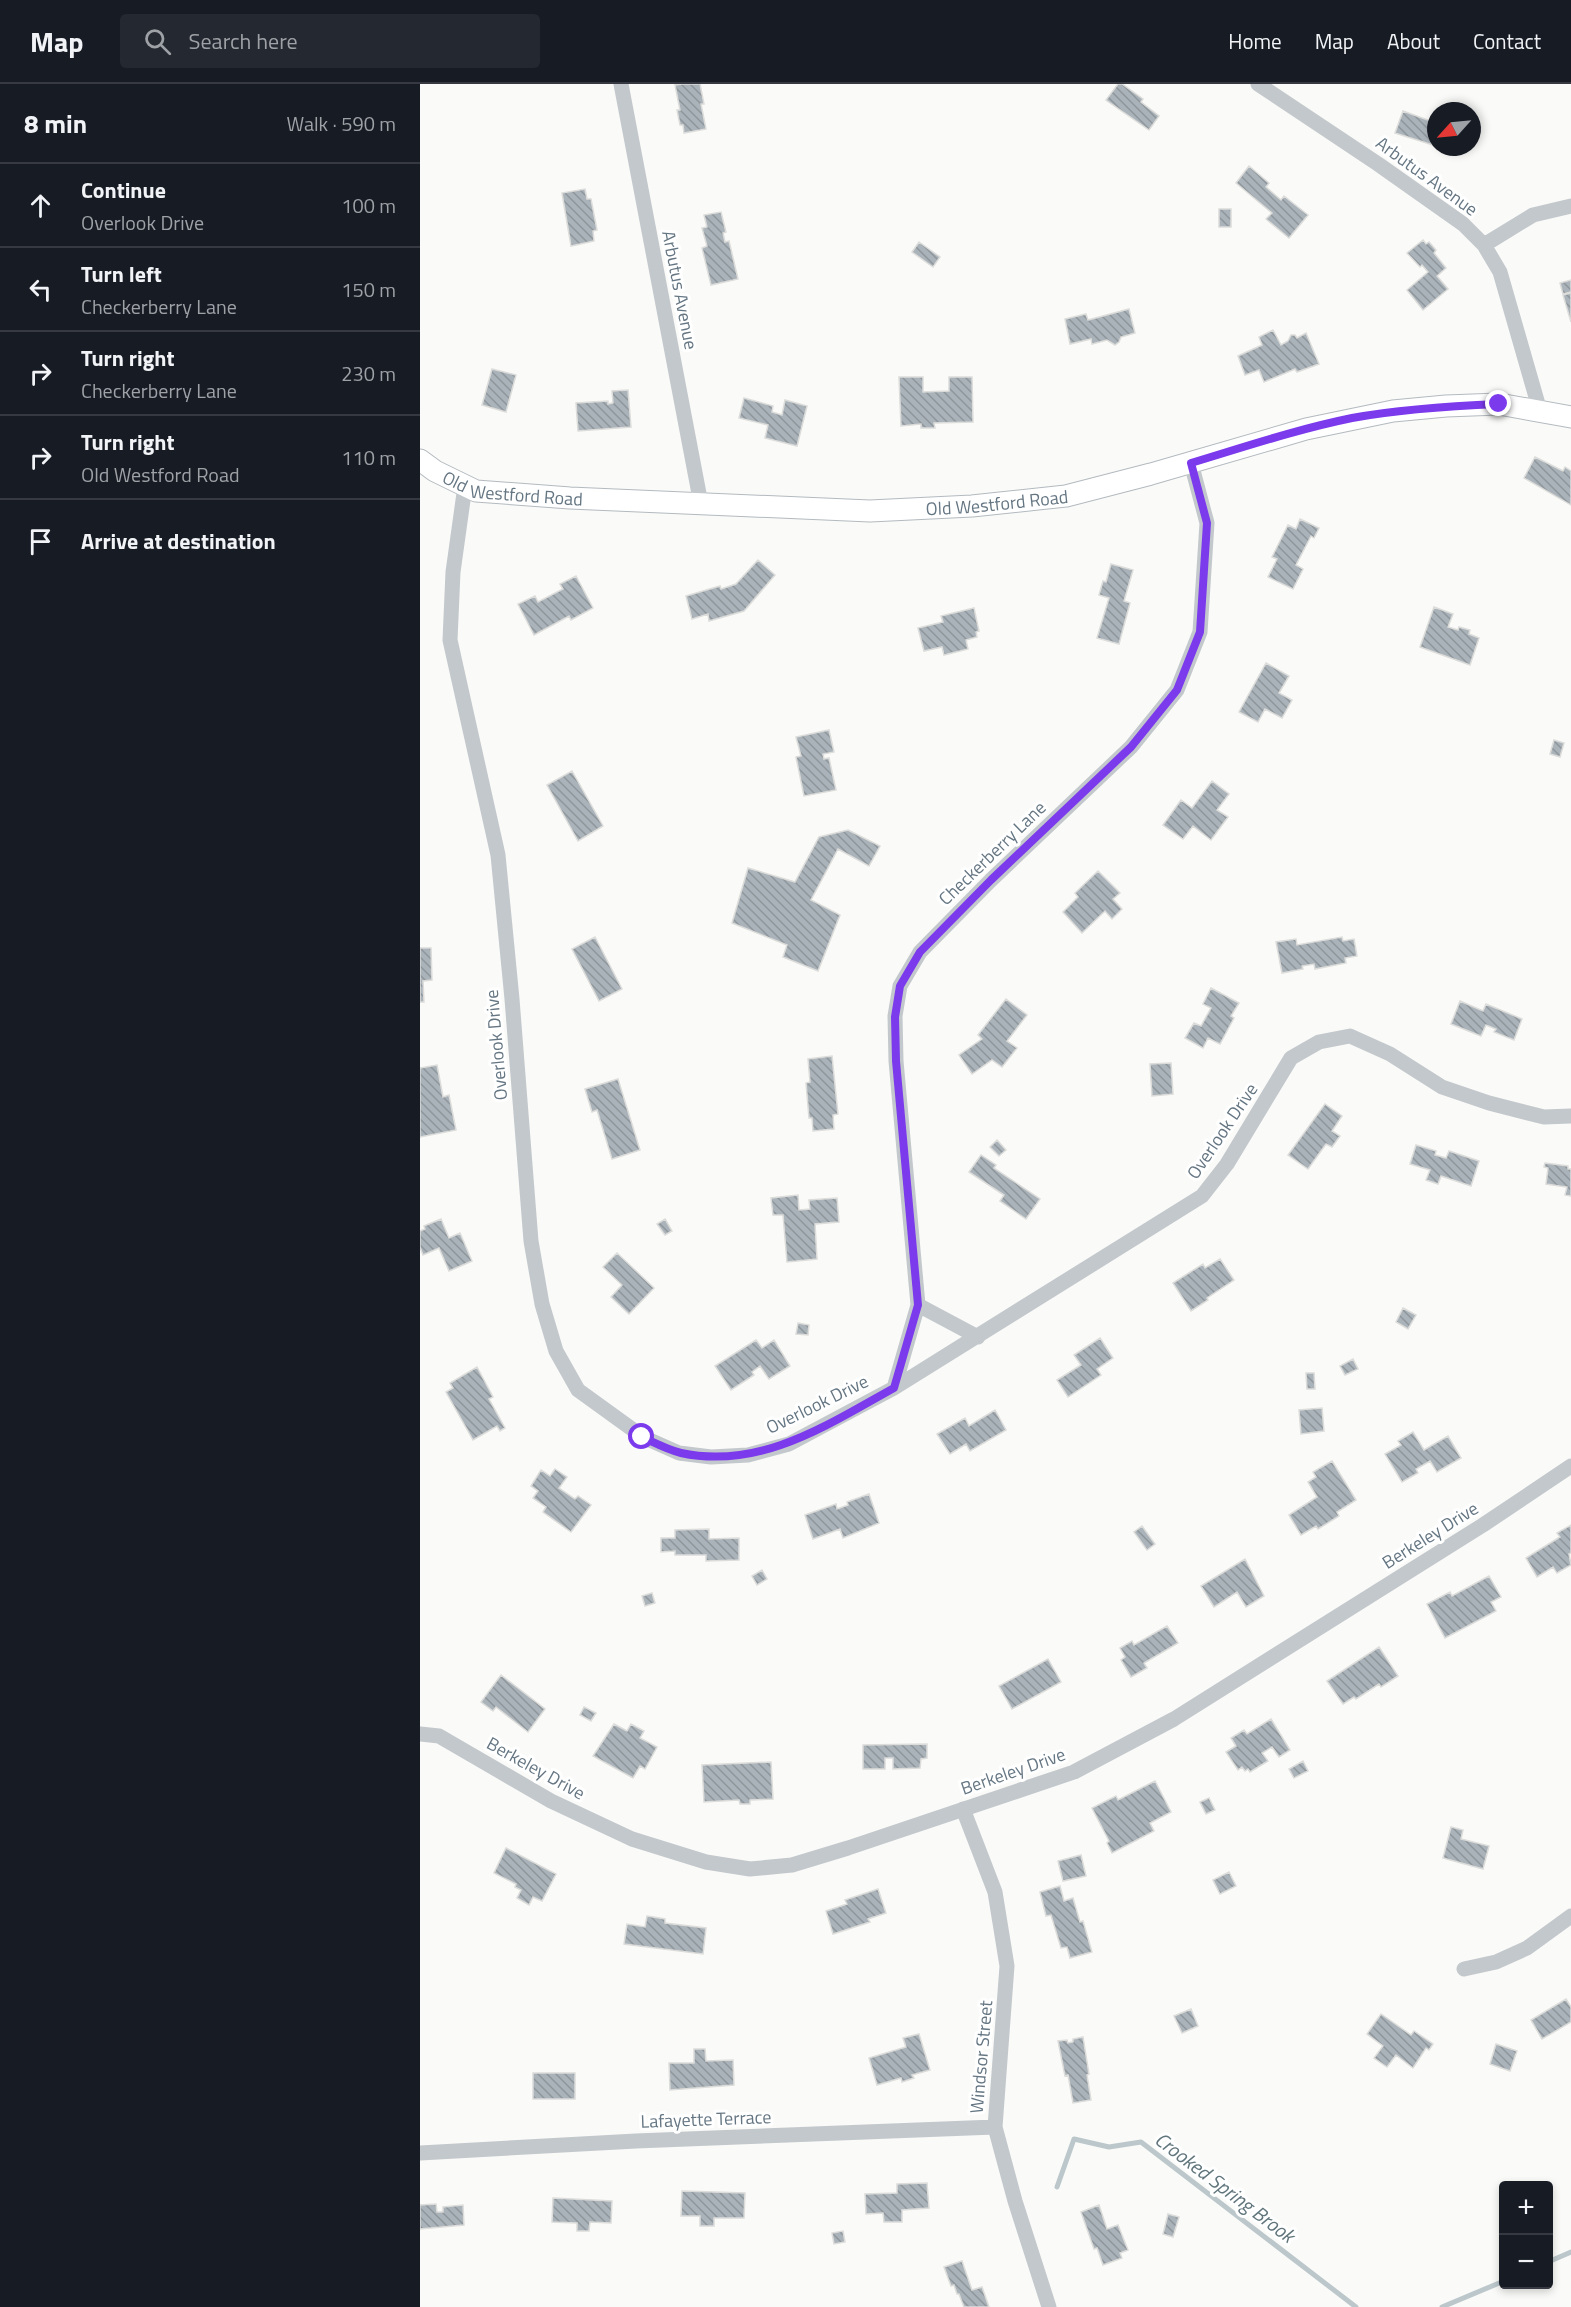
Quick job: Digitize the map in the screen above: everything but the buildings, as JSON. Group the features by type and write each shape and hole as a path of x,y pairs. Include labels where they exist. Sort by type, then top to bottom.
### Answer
{"main road":[{"name":"Old Westford Road","path":"420,460 435,471 476,491 870,511 972,506 1066,495 1191,463 1306,429 1393,411 1499,404 1571,417"}],"street":[{"name":"Arbutus Avenue","path":"621,84 700,504"},
{"name":"Arbutus Avenue","path":"1258,84 1454,218 1484,245 1500,272 1540,411"},
{"path":"1484,245 1533,215 1571,206"},
{"name":"Checkerberry Lane","path":"894,1388 918,1305 896,1061 895,1017 900,986 920,952 991,880 1131,747 1177,690 1200,632 1207,523 1191,463"},
{"name":"Overlook Drive","path":"465,486 453,572 450,640 498,855 531,1241 542,1304 556,1351 578,1390 642,1437 679,1453 711,1457 748,1455 789,1444 894,1388 1202,1196 1227,1164 1292,1058 1319,1042 1350,1036 1390,1054 1442,1087 1544,1118 1571,1116"},
{"path":"918,1305 978,1337"},
{"name":"Berkeley Drive","path":"420,1734 439,1736 551,1801 632,1839 706,1862 750,1869 803,1862 1074,1772 1174,1719 1483,1525 1571,1466"},
{"name":"Windsor Street","path":"963,1809 995,1892 1007,1966 995,2127 1049,2307"},
{"path":"1464,1969 1496,1962 1520,1952 1571,1916"},
{"name":"Lafayette Terrace","path":"420,2153 578,2144 995,2127"}],"waterway":[{"name":"Crooked Spring Brook","path":"1057,2187 1074,2139 1109,2147 1141,2142 1356,2307"},
{"name":"Crooked Spring Brook","path":"1553,2260 1571,2252"},
{"name":"Crooked Spring Brook","path":"1442,2307 1499,2283"}],"route":[{"path":"642,1437 679,1453 711,1457 748,1455 789,1444 894,1388 918,1305 896,1061 895,1017 900,986 920,952 991,880 1131,747 1177,690 1200,632 1207,523 1191,463 1351,418 1393,411 1499,404"}]}
